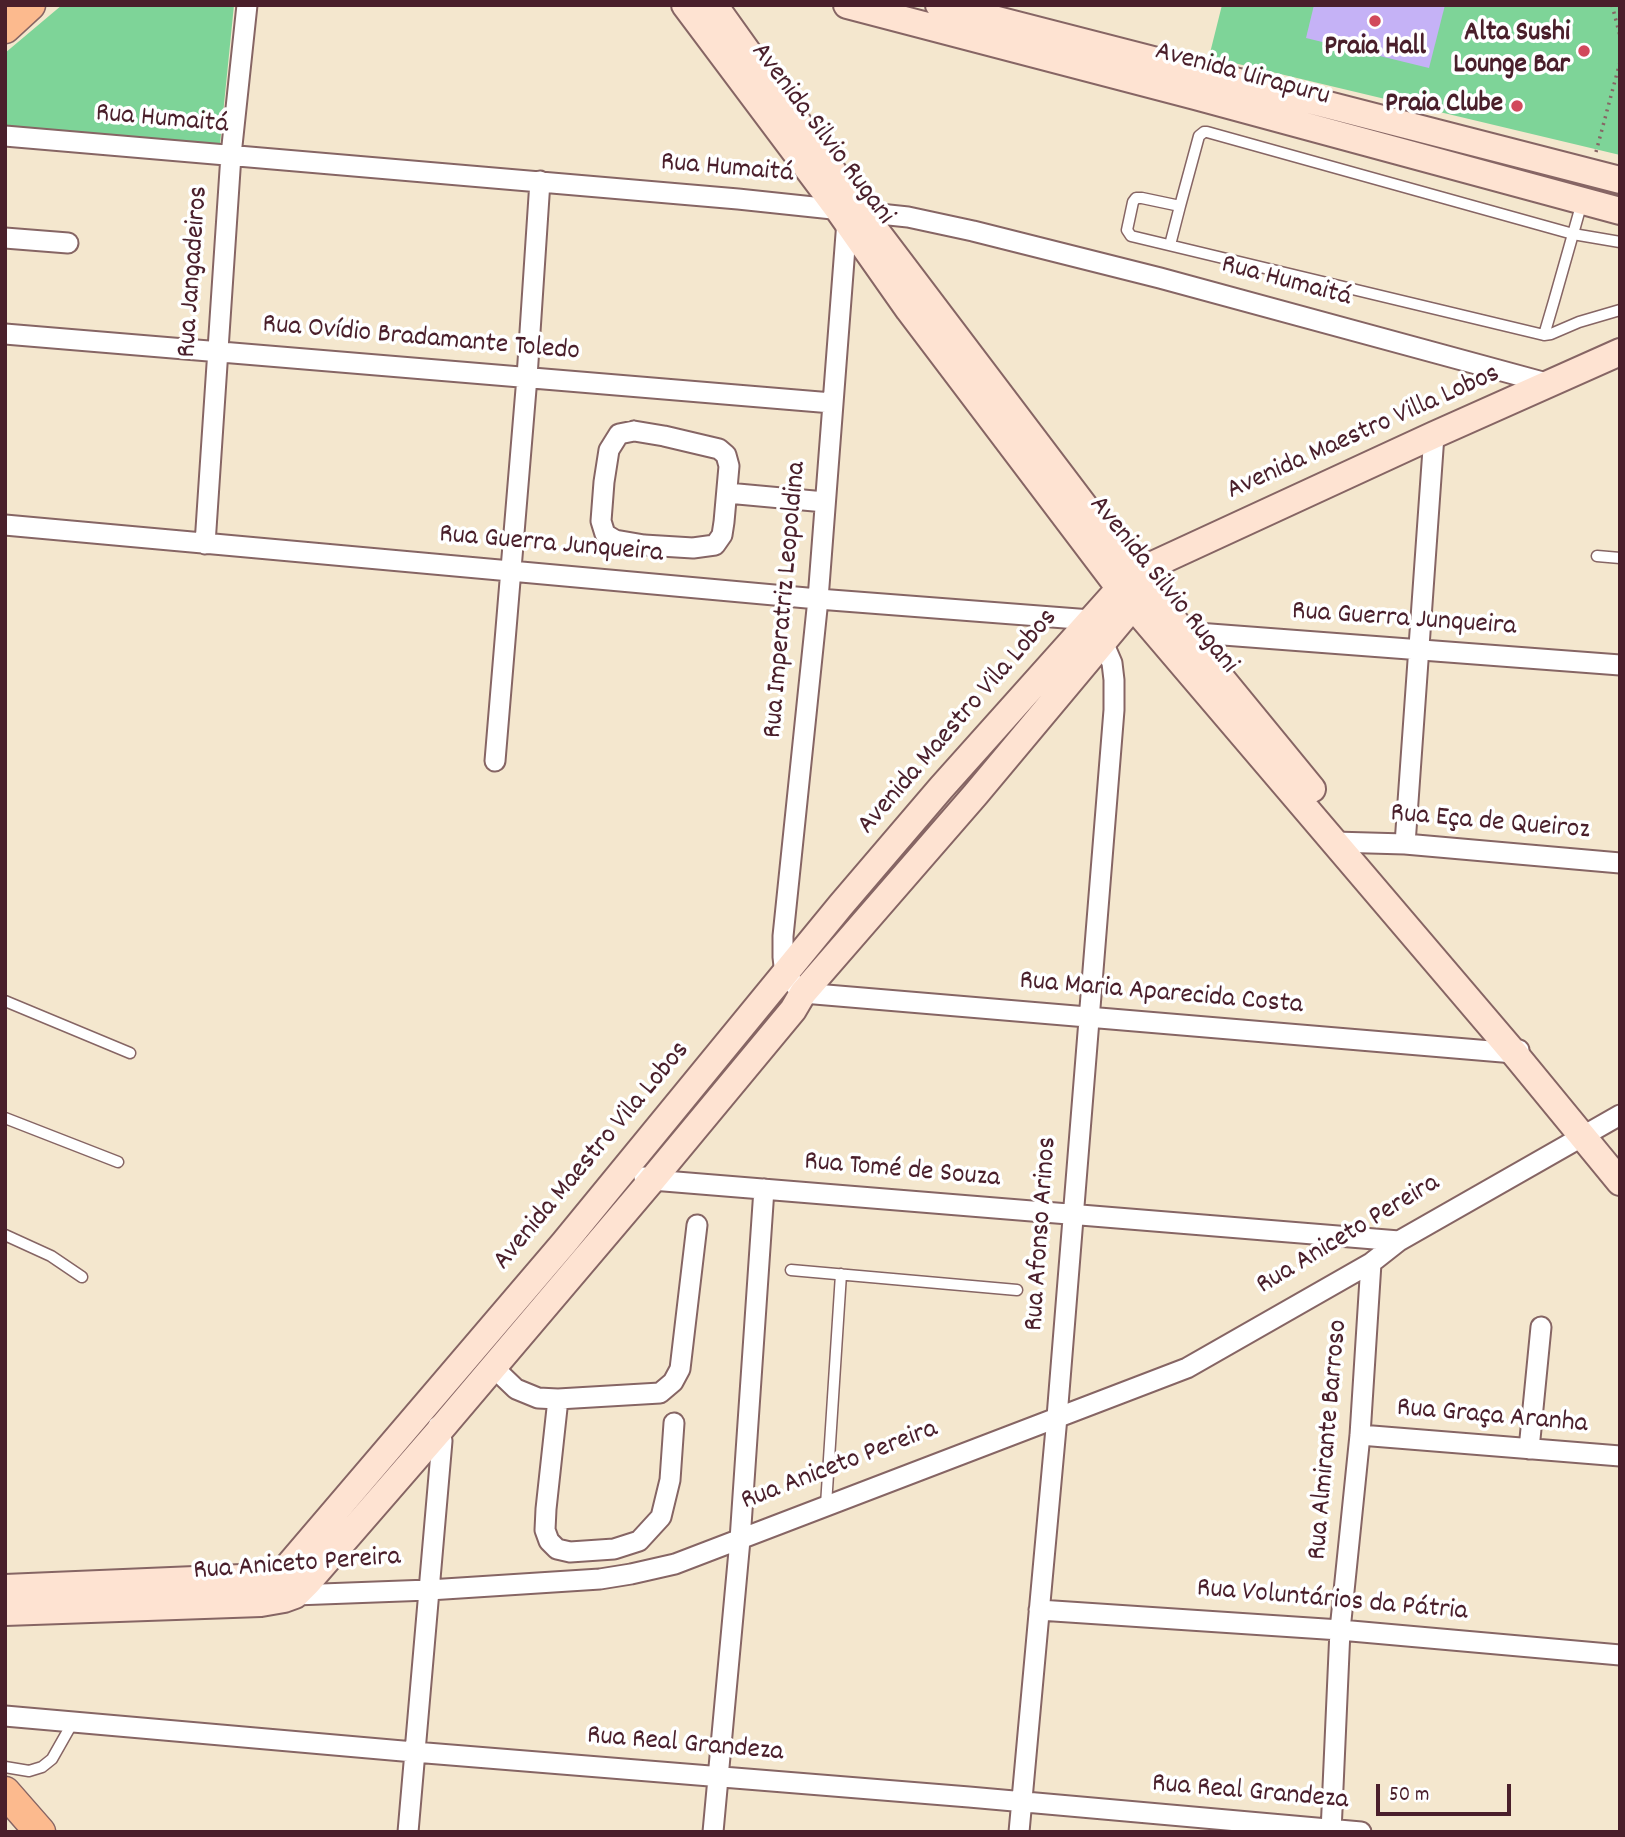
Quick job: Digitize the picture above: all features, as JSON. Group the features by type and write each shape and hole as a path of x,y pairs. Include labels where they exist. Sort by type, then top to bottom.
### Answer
{"main road":[{"path":"5,30 30,5"},
{"path":"5,1792 40,1832"}],"street":[{"path":"5,30 38,5"},
{"name":"Rua Jangadeiros","path":"205,544 231,155 247,5"},
{"name":"Avenida Silvio Rugani","path":"685,5 849,214"},
{"name":"Avenida Silvio Rugani","path":"715,5 909,310 1134,589 1520,1050 1588,1134 1620,1182"},
{"name":"Avenida Uirapuru","path":"847,5 1620,180"},
{"name":"Avenida Uirapuru","path":"939,5 1620,211"},
{"name":"Rua Humaitá","path":"5,135 540,181 849,214 908,217 1160,278 1550,384"},
{"path":"495,761 512,571 540,181"},
{"name":"Rua Imperatriz Leopoldina","path":"794,984 783,957 783,936 818,598 849,214"},
{"path":"5,238 68,243"},
{"name":"Rua Ovídio Bradamante Toledo","path":"5,334 832,403"},
{"name":"Avenida Maestro Villa Lobos","path":"1134,589 1434,435 1620,352"},
{"path":"634,431 719,449 726,455 729,466 727,493 722,535 715,545 694,548 615,540 605,534 601,522 609,450 619,434 634,431"},
{"path":"1405,844 1434,435"},
{"path":"727,493 825,502"},
{"name":"Rua Guerra Junqueira","path":"5,525 818,598 1097,631"},
{"name":"Avenida Silvio Rugani","path":"1134,589 1184,632 1344,842"},
{"name":"Avenida Maestro Vila Lobos","path":"1097,631 1134,589"},
{"path":"295,1595 440,1430 793,1010 794,984 975,795 1097,631"},
{"name":"Rua Afonso Arinos","path":"1019,1832 1057,1417 1114,710 1112,663 1097,631"},
{"name":"Rua Guerra Junqueira","path":"1184,632 1620,665"},
{"name":"Rua Eça de Queiroz","path":"1344,842 1405,844 1620,863"},
{"name":"Avenida Maestro Vila Lobos","path":"5,1588 185,1593 285,1571 623,1171 794,984"},
{"name":"Rua Maria Aparecida Costa","path":"794,984 1088,1018 1520,1050"},
{"name":"Rua Aniceto Pereira","path":"5,1612 185,1593 261,1603 295,1595 600,1579 675,1564 1187,1368 1371,1263 1399,1241 1620,1115"},
{"name":"Avenida Silvio Rugani","path":"1588,1134 1620,1161"},
{"name":"Rua Tomé de Souza","path":"623,1171 652,1180 1399,1241"},
{"path":"713,1832 740,1540 764,1189"},
{"path":"493,1367 516,1390 538,1398 660,1393 673,1382 680,1369 698,1225"},
{"name":"Rua Almirante Barroso","path":"1331,1830 1340,1630 1360,1435 1371,1263"},
{"path":"1529,1449 1541,1327"},
{"path":"558,1399 545,1530 549,1541 557,1549 570,1552 614,1549 639,1541 661,1517 670,1480 674,1423"},
{"path":"408,1832 442,1441 440,1430 424,1406"},
{"name":"Rua Graça Aranha","path":"1360,1435 1620,1456"},
{"name":"Rua Voluntários da Pátria","path":"1039,1610 1340,1630 1620,1655"},
{"name":"Rua Real Grandeza","path":"5,1716 1361,1832"}],"lane":[{"path":"1170,245 1199,136 1204,132 1573,234 1620,242"},
{"path":"1180,206 1139,197 1133,202 1127,230 1131,236 1544,335 1620,310"},
{"path":"1544,335 1582,200"},
{"path":"1597,556 1620,558"},
{"path":"5,1000 130,1053"},
{"path":"5,1118 117,1161"},
{"path":"5,1235 51,1256 82,1277"},
{"path":"791,1270 1017,1290"},
{"path":"826,1505 841,1275"},
{"path":"5,1767 29,1771 42,1768 52,1759 74,1722"}],"path":[{"path":"1612,5 1620,36"},
{"path":"1591,172 1620,62"}],"green space":[{"path":"62,5 234,5 220,144 5,126 5,53"},
{"name":"Praia Clube","path":"1222,5 1620,5 1620,155 1209,57"}],"building":[{"name":"Praia Hall","path":"1314,5 1445,5 1429,68 1306,38"}],"place":[{"name":"Praia Hall","path":"1375,21"},
{"name":"Alta Sushi Lounge Bar","path":"1584,51"},
{"name":"Praia Clube","path":"1517,106"}]}
